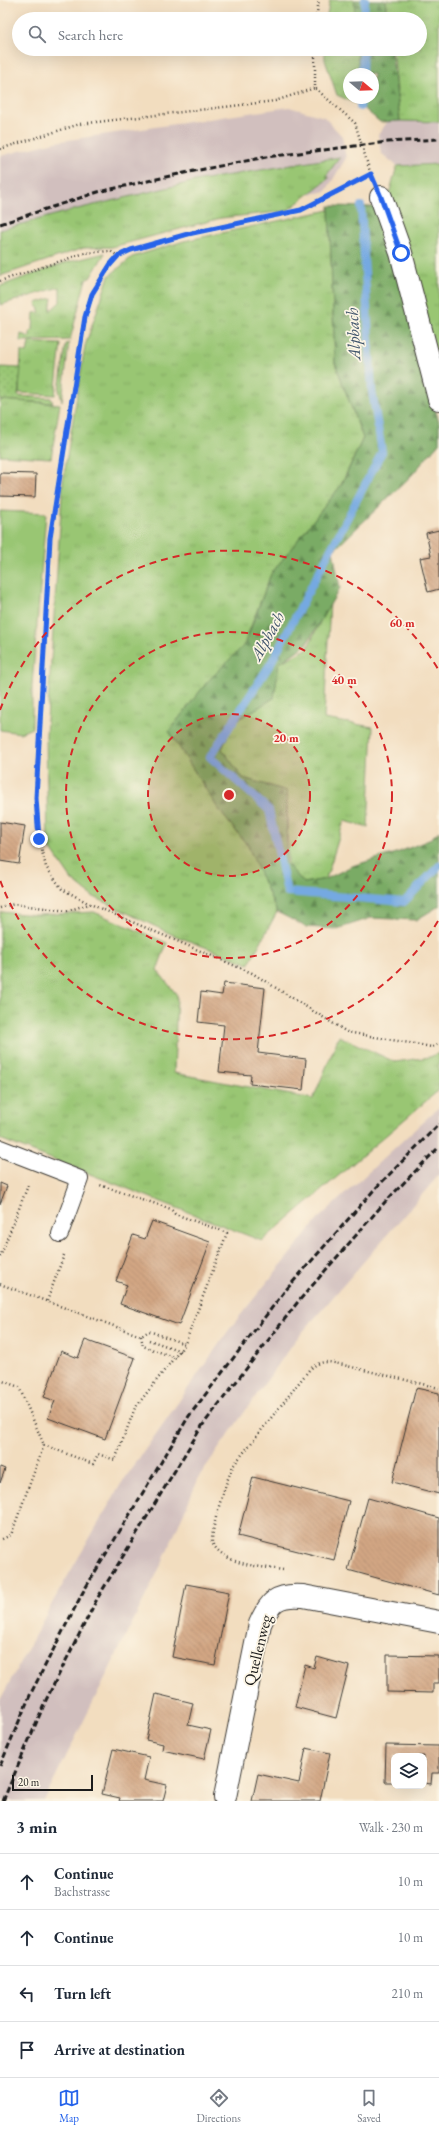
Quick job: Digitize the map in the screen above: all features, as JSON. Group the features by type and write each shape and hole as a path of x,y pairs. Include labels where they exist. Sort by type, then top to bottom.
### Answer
{"street":[{"path":"381,197 401,253 439,399"},
{"name":"Quellenweg","path":"224,1797 260,1624 270,1604 278,1598 289,1595 303,1596 439,1622"}],"lane":[{"path":"0,1148 80,1179 60,1234"}],"path":[{"path":"317,12 320,0"},
{"path":"315,56 315,88 355,123 371,174 381,197"},
{"path":"0,149 80,124 275,100 315,88"},
{"path":"371,174 301,210 146,244 118,256 101,278 92,294 85,317 50,538 36,798 39,839 46,867 62,889 90,904 252,973 347,1032 432,1047 439,1044"},
{"path":"0,281 85,253 110,252 118,256"},
{"path":"0,908 14,904 68,911 90,904"},
{"path":"0,1257 37,1162"},
{"path":"44,1445 93,1464 98,1454 115,1460 135,1408 176,1358 185,1344 227,1233 175,1214 171,1209 119,1190 80,1179"},
{"path":"46,1301 63,1255"},
{"path":"0,1284 141,1336"},
{"path":"141,1336 149,1331 185,1344"},
{"path":"141,1336 143,1346 176,1358"},
{"path":"149,1340 181,1351"},
{"path":"287,1571 234,1561 217,1550 212,1543 212,1534 226,1481 234,1466 309,1370 324,1361 439,1388"},
{"path":"0,1380 19,1387 44,1445 11,1535 0,1540"}],"shaded area":[{"path":"289,107 324,117 342,136 346,158 326,191 102,239 0,276 0,156 55,142"},
{"path":"439,118 439,164 397,166 381,153 378,135 388,121"},
{"path":"439,1107 439,1175 294,1342 200,1475 163,1561 44,1801 0,1801 0,1700 54,1600 121,1484 231,1327 320,1217"}],"green space":[{"path":"330,0 354,0 355,12 327,12"},
{"path":"354,0 385,0 386,12 355,12"},
{"path":"386,0 439,0 439,122 400,121 394,56 427,56 427,12 388,12"},
{"path":"325,56 358,56 359,68 343,68 343,98 337,95"},
{"path":"358,56 392,56 400,121 380,122 361,106 361,104 379,104 379,68 359,68"},
{"path":"340,157 326,176 329,178 287,211 221,218 112,247 84,248 0,276 0,230 73,210 200,180"},
{"path":"439,164 439,366 389,194 397,166"},
{"path":"329,206 378,207 407,299 439,423 439,443 412,475 333,551 340,588 306,645 279,663 274,698 234,722 222,749 243,778 287,791 286,863 304,883 326,879 352,866 399,852 429,840 439,831 439,906 416,920 371,918 337,929 306,927 277,912 248,846 219,810 169,731 208,681 245,644 271,574 342,484 363,438 335,363"},
{"path":"329,210 335,363 363,438 340,487 271,574 243,647 208,681 169,731 219,810 248,846 277,912 249,964 171,934 92,896 72,880 48,845 46,735 63,481 85,346 109,276 132,257 184,241"},
{"path":"105,253 90,278 86,279 70,340 20,341 21,334 30,337 30,331 33,330 34,313 40,312 36,303 52,298 50,311 60,302 60,287 0,305 0,286 65,263"},
{"path":"29,342 61,344 55,395 19,393 21,351 27,353"},
{"path":"69,343 62,401 59,390 66,344"},
{"path":"0,367 21,368 18,396 51,398 53,403 0,400"},
{"path":"0,400 60,404 51,458 0,455"},
{"path":"0,511 46,513 32,685 32,728 20,733 0,730"},
{"path":"330,601 324,719 373,727 368,827 344,821 326,879 304,883 288,866 287,791 243,778 221,749 234,722 274,698 279,663 307,649"},
{"path":"2,912 35,915 94,912 167,943 157,970 177,995 174,1073 313,1099 339,1036 395,1062 430,1057 439,1053 439,1090 262,1241 0,1139 0,915"}],"building":[{"path":"0,473 36,474 35,497 0,496"},
{"path":"439,530 439,589 428,592 420,558 431,556 426,533"},
{"path":"0,822 25,826 19,864 0,861"},
{"path":"224,983 265,988 258,1053 306,1059 303,1090 250,1084 251,1075 219,1072 224,1025 198,1022 201,992 222,995"},
{"path":"0,1183 7,1186 0,1204"},
{"path":"152,1221 210,1242 179,1325 120,1304 127,1285 116,1281 133,1235 145,1239"},
{"path":"85,1340 135,1358 105,1439 48,1418 55,1401 44,1397 61,1351 78,1358"},
{"path":"416,1388 439,1393 439,1494 392,1482"},
{"path":"0,1467 5,1469 0,1483"},
{"path":"253,1477 349,1501 334,1560 238,1536"},
{"path":"368,1498 439,1518 439,1595 348,1570"},
{"path":"186,1584 229,1592 215,1665 172,1657"},
{"path":"387,1655 439,1656 439,1683 433,1683 433,1693 387,1692"},
{"path":"317,1657 349,1666 336,1718 295,1707 305,1665 314,1668"},
{"path":"156,1694 193,1703 188,1725 211,1730 204,1759 162,1750 163,1744 146,1740"},
{"path":"386,1745 439,1746 439,1773 432,1773 431,1784 427,1783 427,1753 391,1753 391,1782 385,1782"},
{"path":"306,1748 330,1753 320,1801 252,1801 258,1774 299,1783"},
{"path":"113,1749 149,1757 144,1780 167,1785 163,1801 119,1801 120,1798 102,1794"}],"waterway":[{"name":"Alpbach","path":"364,12 365,0"},
{"name":"Alpbach","path":"362,68 363,56"},
{"name":"Alpbach","path":"361,206 372,391 382,452 271,663 210,757 269,810 287,892 404,902 439,866"}],"railway":[{"path":"0,224 98,192 266,157 388,142 439,139"},
{"path":"0,1766 31,1693 83,1592 189,1416 284,1292 373,1191 439,1124"},
{"path":"3,1801 46,1700 97,1599 202,1426 297,1303 385,1202 439,1147"}],"route":[{"path":"39,839 36,798 50,538 85,317 92,294 101,278 118,256 146,244 301,210 331,196 371,174 401,253"}]}
